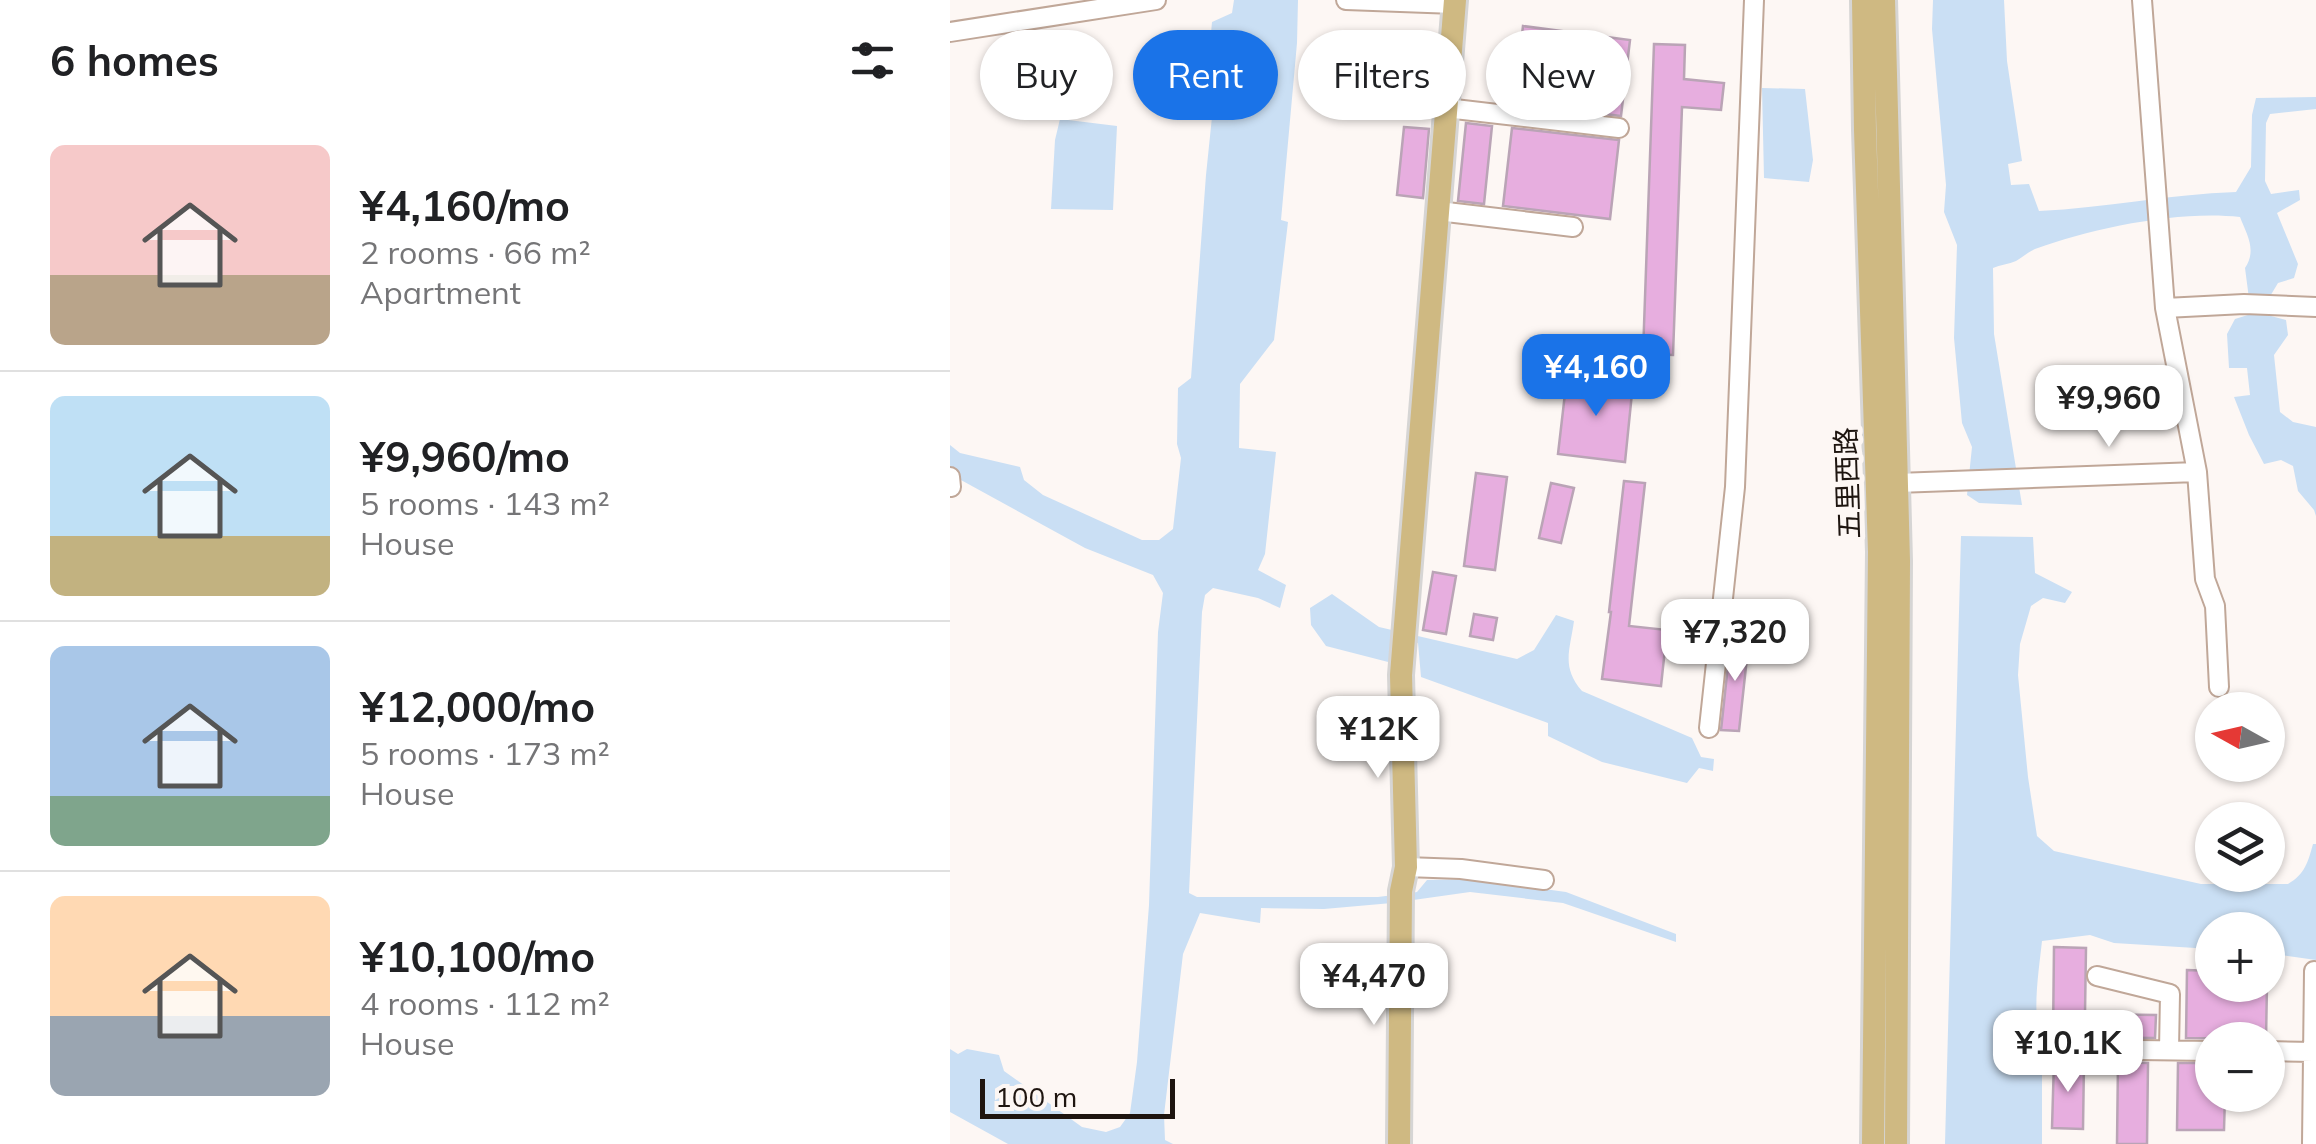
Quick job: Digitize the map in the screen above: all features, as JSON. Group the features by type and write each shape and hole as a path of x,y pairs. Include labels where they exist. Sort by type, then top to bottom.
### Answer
{"main road":[{"name":"五里西路","path":"1863,0 1879,552 1873,1144"},
{"name":"五里西路","path":"1884,0 1899,581 1896,1144"},
{"path":"1453,30 1455,2"},
{"path":"1399,1144 1401,902 1406,867 1401,675 1445,120"}],"street":[{"path":"950,32 1156,0"},
{"path":"1346,0 1455,2"},
{"path":"1709,728 1735,487 1754,0"},
{"path":"2142,0 2165,308 2197,472 2205,579 2214,606 2218,687"},
{"path":"1466,110 1619,128"},
{"path":"1438,211 1574,227"},
{"path":"2165,308 2244,304 2316,307"},
{"path":"1897,483 2197,472"},
{"path":"950,478 951,487"},
{"path":"1406,867 1461,869 1544,880"},
{"path":"2312,1144 2314,971"},
{"path":"2098,976 2170,994 2169,1050"},
{"path":"2066,1049 2195,1051"},
{"path":"2285,1051 2313,1052"}],"water":[{"path":"1234,0 1298,0 1281,220 1288,222 1274,340 1240,384 1239,448 1276,452 1265,554 1258,570 1286,585 1280,608 1258,598 1213,588 1205,595 1189,893 1197,897 1378,897 1417,892 1427,880 1471,879 1566,892 1676,934 1676,942 1563,903 1470,892 1324,909 1261,908 1260,923 1200,913 1183,954 1164,1115 1165,1140 1173,1144 1008,1144 950,1112 950,1049 958,1054 967,1049 999,1055 1004,1071 1082,1127 1106,1132 1120,1127 1130,1113 1149,905 1158,632 1163,593 1153,575 1085,548 950,474 950,445 960,453 1020,467 1024,480 1043,495 1142,540 1159,540 1173,529 1181,458 1177,444 1178,388 1191,378 1212,120 1278,120 1278,30 1211,30 1212,22 1232,13"},
{"path":"1933,0 2004,0 2007,61 2022,161 2008,164 2011,185 2029,184 2039,211 2236,192 2251,167 2256,98 2316,97 2316,109 2270,114 2266,123 2265,181 2271,194 2299,190 2300,200 2277,213 2298,264 2294,278 2278,283 2269,298 2271,316 2286,320 2288,335 2274,355 2280,412 2293,422 2316,427 2316,516 2298,491 2293,466 2281,460 2264,464 2234,397 2250,395 2247,368 2229,368 2227,334 2235,319 2251,314 2245,268 2251,249 2240,217 2190,216 2109,228 2035,249 2016,261 1993,268 1994,334 2022,505 1979,503 1967,495 1972,447 1962,423 1954,338 1957,245 1944,212 1946,185 1932,29"},
{"path":"1762,88 1805,89 1813,160 1809,182 1764,178"},
{"path":"1060,120 1117,126 1113,210 1051,209"},
{"path":"1961,536 2033,537 2035,573 2072,592 2065,603 2043,598 2031,606 2020,644 2018,675 2037,836 2054,851 2195,883 2195,892 2285,892 2285,884 2302,872 2316,844 2316,960 2285,955 2285,912 2195,912 2195,948 2114,943 2090,935 2042,941 2036,1007 2042,1043 2042,1144 1945,1144"},
{"path":"1332,594 1379,627 1517,659 1534,650 1556,615 1574,621 1569,666 1582,691 1692,738 1701,757 1714,759 1713,771 1699,768 1687,783 1602,762 1548,736 1548,723 1421,677 1418,643 1394,639 1392,663 1326,646 1311,625 1310,608"}],"building":[{"path":"1654,44 1685,45 1684,79 1724,83 1721,110 1682,107 1673,355 1643,354"},
{"path":"1466,123 1492,126 1484,204 1458,201"},
{"path":"1404,127 1429,129 1423,198 1397,195"},
{"path":"1512,128 1619,140 1610,219 1503,206"},
{"path":"1567,376 1633,383 1625,462 1558,454"},
{"path":"1476,473 1507,477 1495,570 1464,566"},
{"path":"1624,481 1645,483 1629,626 1667,630 1661,686 1602,679"},
{"path":"1551,483 1574,488 1561,543 1539,538"},
{"path":"1433,572 1456,576 1446,634 1423,630"},
{"path":"1474,614 1497,618 1493,640 1470,636"},
{"path":"1731,637 1749,639 1739,731 1721,730"},
{"path":"2054,947 2086,948 2085,1014 2156,1015 2155,1038 2053,1037"},
{"path":"2187,970 2195,970 2195,1002 2267,1002 2266,1022 2195,1022 2195,1038 2186,1038"},
{"path":"2054,1060 2084,1062 2083,1129 2052,1128"},
{"path":"2118,1062 2148,1063 2147,1144 2117,1144"},
{"path":"2178,1063 2195,1063 2195,1112 2225,1112 2224,1130 2177,1130"}]}
